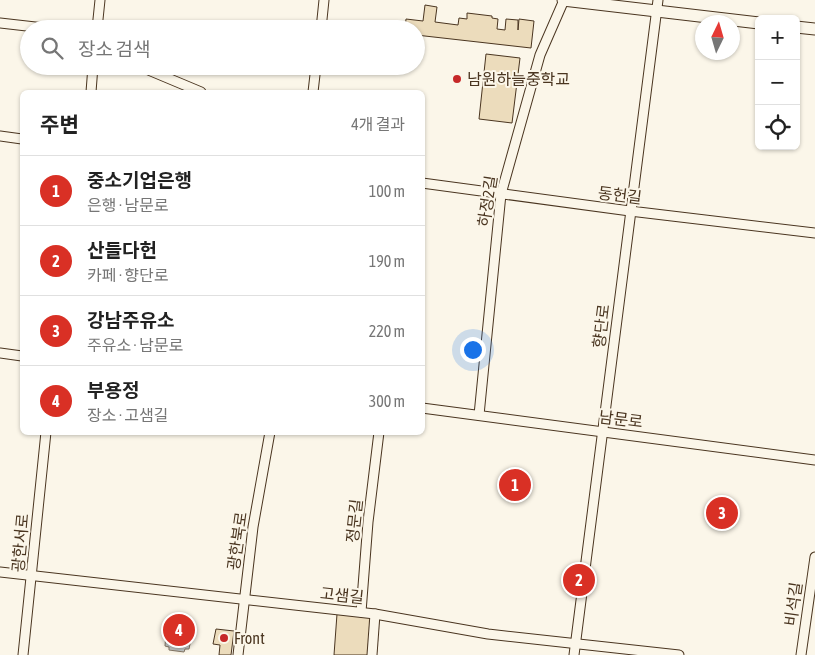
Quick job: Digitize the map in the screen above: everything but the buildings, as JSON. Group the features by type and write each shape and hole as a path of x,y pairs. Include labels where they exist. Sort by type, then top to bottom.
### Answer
{"street":[{"path":"98,20 100,0"},
{"path":"322,20 324,0"},
{"path":"564,0 755,23"},
{"name":"하정2길","path":"479,415 501,194 540,55 564,0"},
{"name":"향단로","path":"574,655 658,0"},
{"path":"0,23 20,25"},
{"path":"800,27 815,29"},
{"path":"91,90 92,75"},
{"path":"160,75 196,90"},
{"path":"313,90 315,75"},
{"path":"0,136 20,139"},
{"name":"동헌길","path":"425,183 630,211 815,233"},
{"path":"0,353 20,356"},
{"name":"남문로","path":"425,408 815,460"},
{"name":"광한서로","path":"23,655 33,576 46,435"},
{"name":"광한북로","path":"238,655 253,527 269,435"},
{"name":"정문길","path":"361,612 368,522 379,435"},
{"name":"비석길","path":"801,655 815,557"},
{"name":"고샘길","path":"0,572 361,612 488,634 679,655"},
{"path":"372,655 375,614"}],"shaded area":[{"path":"166,633 170,633 169,638 187,641 188,634 192,634 189,649 185,649 184,652 169,650 169,647 165,646"}],"place":[{"name":"남원하늘중학교","path":"457,79"},
{"name":"중소기업은행","path":"515,485"},
{"name":"강남주유소","path":"722,513"},
{"name":"산들다헌","path":"579,580"},
{"name":"부용정","path":"179,630"},
{"name":"Front","path":"224,638"}]}
